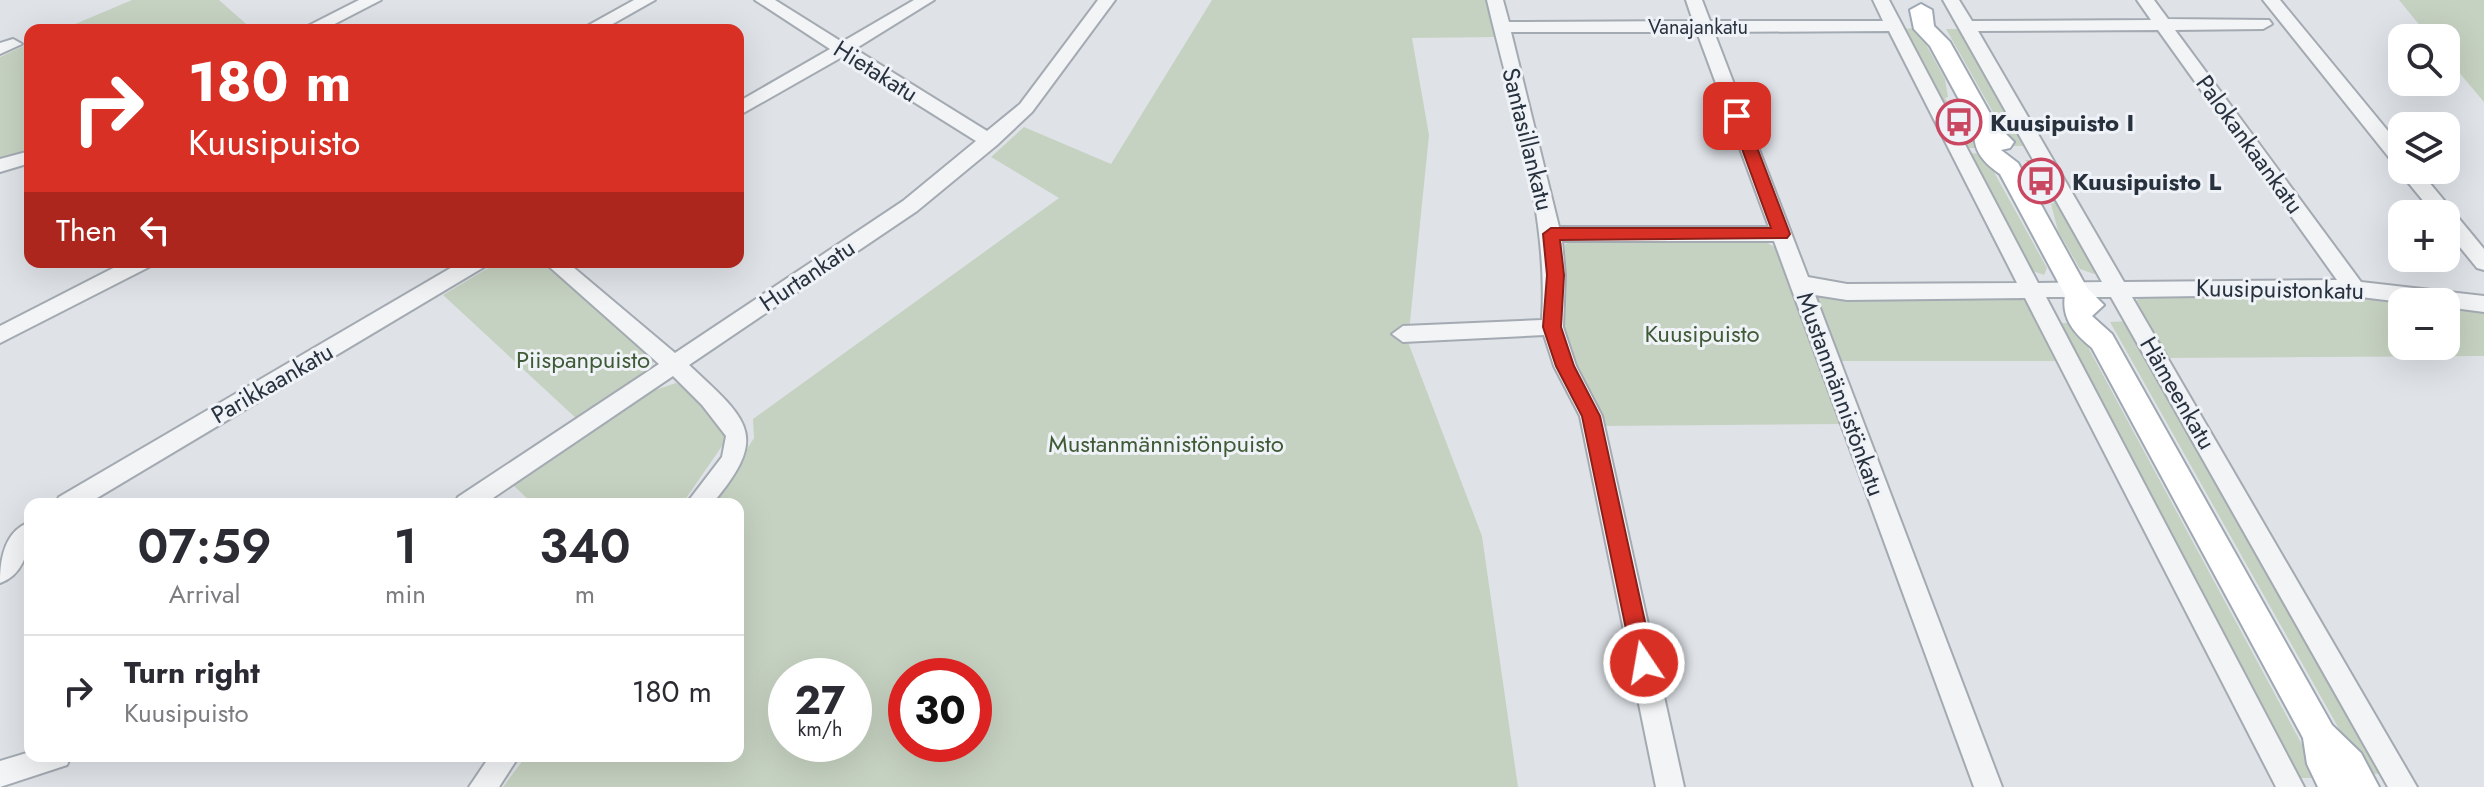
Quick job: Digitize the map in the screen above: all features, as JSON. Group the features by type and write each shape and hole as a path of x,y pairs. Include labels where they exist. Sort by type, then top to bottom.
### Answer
{"main road":[{"name":"Hämeenkatu","path":"1918,5 1926,33 1939,42 1987,129 1985,143 1994,158 2009,169 2076,292 2075,309 2085,328 2102,341 2320,736 2349,765 2362,787"},
{"name":"Hämeenkatu","path":"2320,736 2324,764 2336,787"}],"street":[{"path":"322,24 373,0"},
{"path":"601,24 647,0"},
{"name":"Hietakatu","path":"763,0 990,141"},
{"path":"744,107 926,0"},
{"name":"Hurtankatu","path":"475,498 910,206 1026,108 1107,0"},
{"name":"Santasillankatu","path":"1495,0 1551,234 1555,275 1552,327 1565,366 1591,416 1670,787"},
{"name":"Mustanmännistönkatu","path":"1694,0 1988,787"},
{"path":"1881,0 2290,787"},
{"name":"Hämeenkatu","path":"1951,0 2403,787"},
{"name":"Palokankaankatu","path":"2145,0 2354,288"},
{"path":"2271,0 2388,144"},
{"path":"1966,26 2263,24"},
{"name":"Vanajankatu","path":"1501,27 1894,26"},
{"path":"0,166 24,159"},
{"path":"2420,184 2433,200"},
{"path":"2460,233 2484,263"},
{"path":"1551,234 1781,234"},
{"path":"0,335 130,268"},
{"name":"Parikkaankatu","path":"77,498 467,268"},
{"path":"561,268 674,365 729,418 737,447 726,468 703,498"},
{"path":"1801,282 1815,288 1847,292 2031,289 2076,292"},
{"name":"Kuusipuistonkatu","path":"2076,292 2117,288 2354,288 2484,304"},
{"path":"1403,334 1552,327"},
{"path":"0,573 24,540"},
{"path":"0,774 39,762"},
{"path":"483,787 502,762"}],"green space":[{"path":"132,0 219,0 246,24 75,24"},
{"name":"Mustanmännistönpuisto","path":"1212,0 1490,0 1498,37 1412,38 1429,135 1408,342 1482,536 1518,787 503,787 522,762 744,762 744,498 715,498 754,438 753,419 1059,198 991,157 1024,127 1111,164"},
{"path":"2399,0 2484,0 2484,102 2460,74 2460,24 2419,24"},
{"path":"1917,28 1945,79 1948,97 1945,98 1978,148 1965,148 1903,29"},
{"path":"1946,29 1960,29 2028,146 2012,146"},
{"path":"24,46 24,155 0,163 0,57"},
{"path":"1969,153 1984,154 2047,268 2044,275 2030,270"},
{"path":"2025,160 2035,160 2098,271 2094,274 2080,269 2058,231 2051,204 2054,203 2041,174"},
{"name":"Kuusipuisto","path":"1761,239 1783,252 1844,424 1601,426 1565,344 1559,305 1565,244 1578,240"},
{"name":"Piispanpuisto","path":"488,268 552,268 654,359 650,372 578,420 443,295"},
{"path":"2359,294 2388,299 2388,357 2168,358 2136,301 2142,296"},
{"name":"Kuusipuisto","path":"2018,297 2028,304 2058,361 1834,361 1814,298 1837,299"},
{"path":"2460,306 2484,309 2484,356 2460,356"},
{"path":"2128,321 2384,773 2365,775 2110,322"},
{"path":"2057,323 2075,323 2320,778 2298,778"},
{"name":"Piispanpuisto","path":"676,383 691,392 706,405 729,436 686,498 527,498 514,486 655,390"}],"place":[{"name":"Kuusipuisto I","path":"1959,122"},
{"name":"Kuusipuisto L","path":"2041,181"}],"route":[{"path":"1644,663 1591,416 1565,366 1552,327 1551,297 1555,275 1551,234 1781,234 1737,116"}]}
